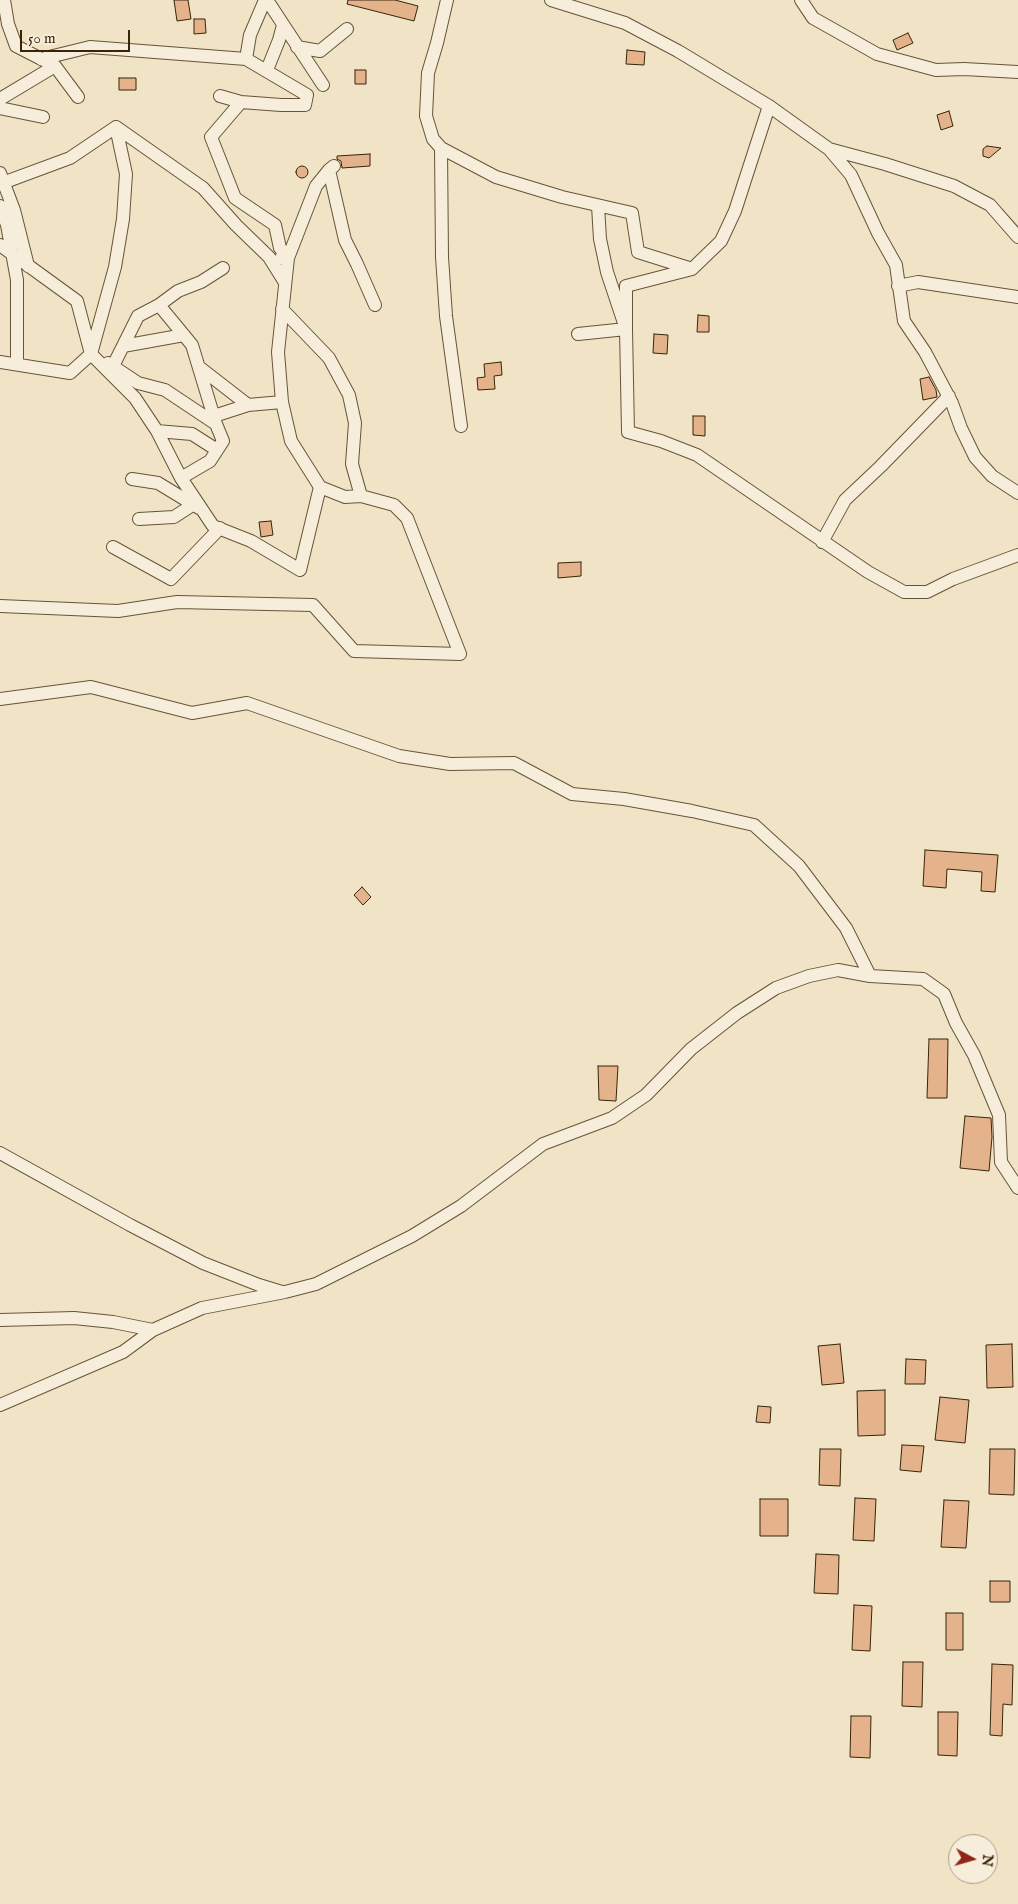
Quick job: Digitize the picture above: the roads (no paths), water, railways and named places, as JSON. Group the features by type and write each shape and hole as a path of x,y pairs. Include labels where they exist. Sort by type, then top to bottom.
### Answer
{"street":[{"path":"266,0 323,84"},
{"path":"246,59 250,35 266,0"},
{"path":"447,0 428,73 426,116 433,139 441,148 496,177 598,206 632,213 638,252 692,269"},
{"path":"551,0 625,23 678,51 769,106 829,150 852,175 878,233 896,264 904,321 925,352 949,396 961,428 975,457 992,476 1018,493"},
{"path":"801,0 813,18 877,54 936,70 964,69 1018,72"},
{"path":"3,4 16,46 55,66 78,97"},
{"path":"267,70 283,25"},
{"path":"297,47 320,50 347,29"},
{"path":"41,59 90,47 246,59 307,95 305,105 242,102 220,96"},
{"path":"0,99 55,66"},
{"path":"242,102 211,137 235,198 275,225 280,248 288,258"},
{"path":"769,106 735,211 721,241 692,269 626,286 628,432 661,441 697,455 822,542 868,572 904,592 927,592 962,576 1018,555"},
{"path":"0,108 43,117"},
{"path":"116,127 203,188 236,225 269,257 284,281"},
{"path":"28,266 14,210 1,180 70,158 116,127"},
{"path":"0,362 70,373 91,354 115,268 123,218 126,174 116,127"},
{"path":"441,148 443,267 446,316 461,426"},
{"path":"829,150 885,164 954,186 990,205 1018,238"},
{"path":"0,606 118,611 177,602 313,605 354,651 460,654 407,518 394,505 361,496 345,497 320,487 291,441 282,402 278,352 284,281 288,258 316,186 332,168 345,240 374,305"},
{"path":"0,206 7,225 5,249 18,280 17,364"},
{"path":"598,206 600,239 626,329"},
{"path":"5,249 77,302 91,354 135,398 157,431 198,507 213,526 250,541 300,570 320,487"},
{"path":"269,257 288,258"},
{"path":"113,366 138,316 159,305 178,291 201,282 223,268"},
{"path":"898,286 918,282 1018,297"},
{"path":"159,305 192,345 223,441 210,461 181,478"},
{"path":"282,309 329,358 349,395 355,423 352,464 361,496"},
{"path":"578,334 626,329"},
{"path":"123,346 184,335"},
{"path":"91,354 138,383 165,390 215,420"},
{"path":"199,368 248,404"},
{"path":"822,542 845,500 949,396"},
{"path":"215,420 248,404 282,402"},
{"path":"157,431 192,434 218,450"},
{"path":"132,479 158,483 198,507"},
{"path":"139,518 174,517 198,507"},
{"path":"113,547 171,579 220,528"},
{"path":"0,699 91,687 192,713 247,703 400,756 450,764 514,763 572,794 624,799 692,811 754,825 799,866 846,928 870,976"},
{"path":"0,1405 123,1352 153,1330 202,1308 316,1284 412,1236 461,1206 543,1144 612,1118 646,1094 697,1044 737,1013 776,988 809,976 838,970 870,976 923,979 944,994 956,1023 974,1055 999,1115 1001,1162 1018,1188"},
{"path":"0,1153 130,1226 203,1263 258,1285 285,1292"},
{"path":"0,1320 74,1318 113,1322 153,1330"}]}
